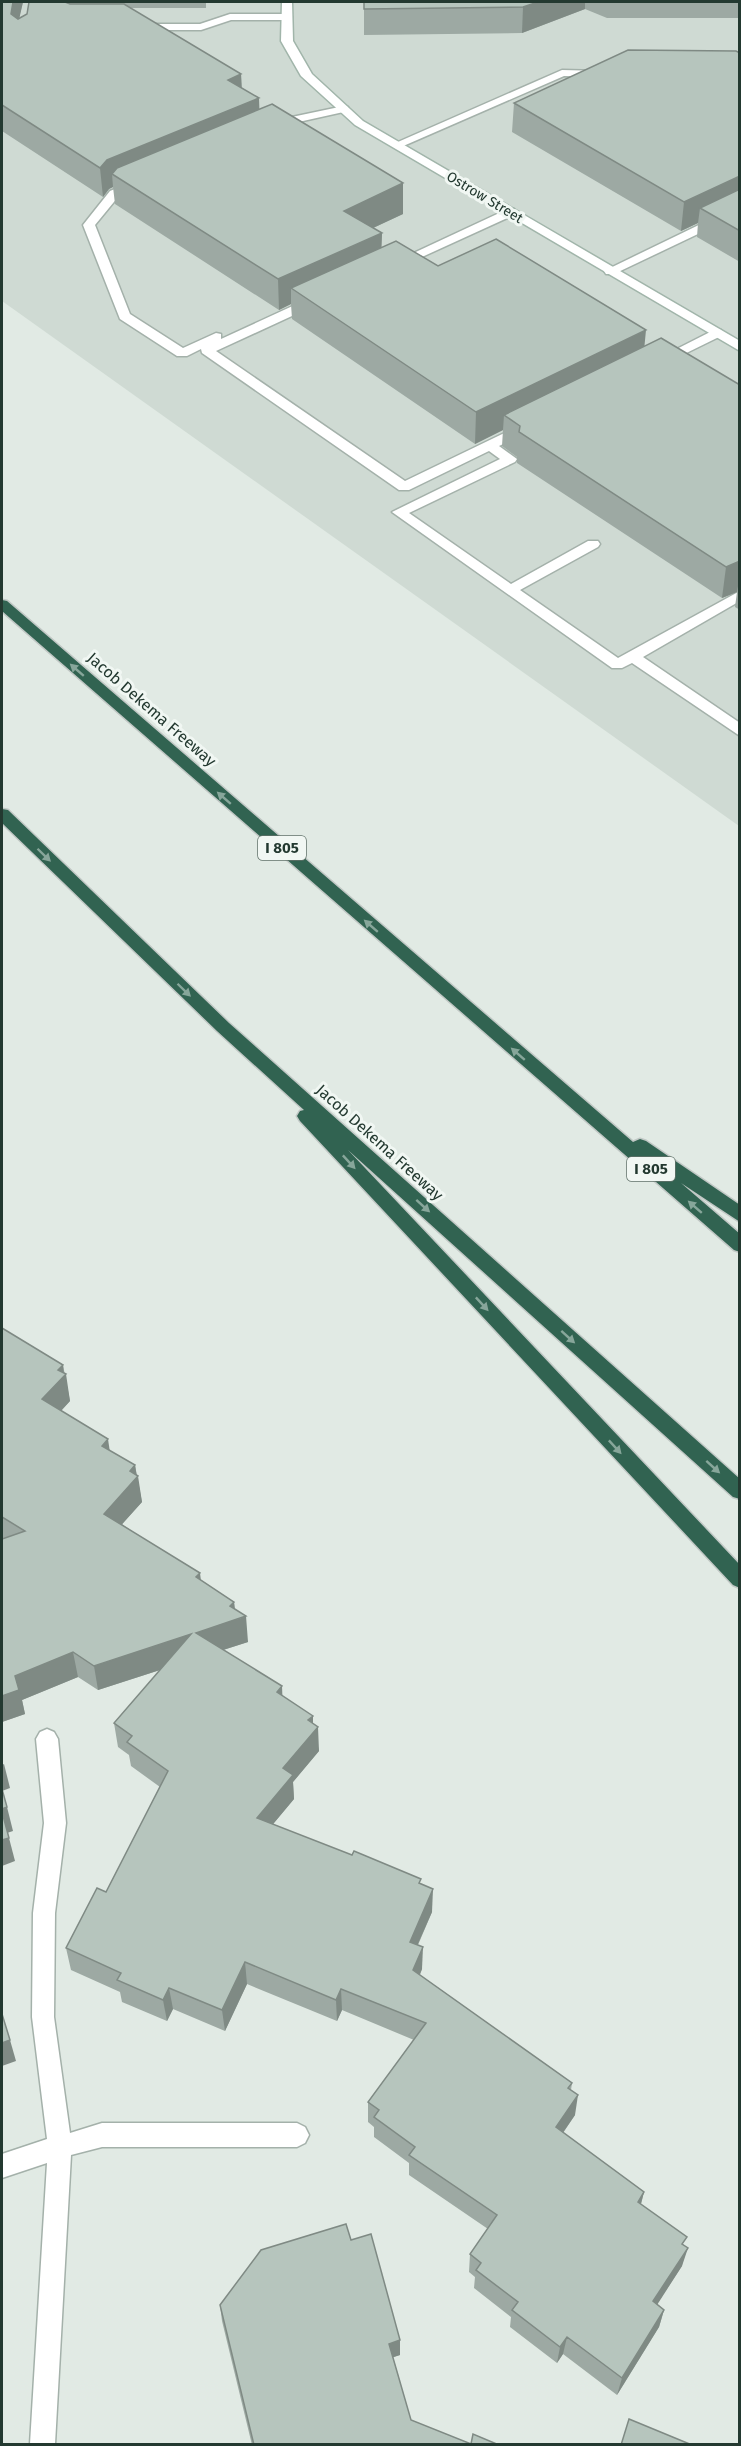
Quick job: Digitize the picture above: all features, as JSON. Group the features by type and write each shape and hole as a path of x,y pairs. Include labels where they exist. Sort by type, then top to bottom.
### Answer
{"highway":[{"name":"Jacob Dekema Freeway","path":"2,604 740,1245"},
{"name":"Jacob Dekema Freeway","path":"2,814 223,1027 740,1491"},
{"path":"223,1027 740,1579"},
{"path":"562,1092 740,1215"}],"street":[{"name":"Ostrow Street","path":"286,2 287,41 307,76 359,123 740,347"},
{"path":"131,27 201,27 230,17 287,17"},
{"path":"397,145 562,73 609,74"},
{"path":"258,134 291,120 344,109"},
{"path":"147,180 114,194 89,225 124,316 182,353 308,295 321,298 207,350 405,487 532,425"},
{"path":"610,270 740,209"},
{"path":"379,272 510,212"},
{"path":"647,367 716,333"},
{"path":"490,446 510,459 399,512 617,665 740,595"},
{"path":"510,590 593,544"},
{"path":"632,656 740,731"},
{"path":"42,2445 60,2147 43,2017 44,1913 55,1823 47,1739"},
{"path":"2,2166 102,2135 297,2135"}],"shaded area":[{"path":"2,2 739,2 739,826 2,301"}],"building":[{"path":"2,2 13,2 11,14 18,19 27,14 29,2 124,4 241,74 228,80 259,98 107,160 100,168 2,105"},
{"path":"364,2 538,2 523,7 364,9"},
{"path":"628,50 736,51 740,53 740,176 684,202 514,103"},
{"path":"272,104 403,183 344,211 382,233 278,279 112,174 117,168"},
{"path":"740,189 740,231 700,208"},
{"path":"496,239 646,330 476,412 291,288 396,241 438,266"},
{"path":"661,338 740,385 740,561 726,567 519,432 520,426 504,415"},
{"path":"2,1328 63,1365 58,1370 66,1374 42,1399 108,1439 102,1446 135,1465 130,1471 138,1476 104,1514 200,1573 196,1577 234,1602 230,1606 246,1616 196,1633 282,1686 277,1692 313,1716 308,1720 318,1727 283,1768 293,1775 257,1818 352,1855 354,1851 421,1879 419,1883 433,1889 410,1942 423,1947 413,1970 572,2083 568,2088 578,2095 556,2127 644,2192 638,2202 687,2237 682,2244 688,2248 653,2301 664,2310 622,2378 567,2337 560,2347 512,2310 518,2302 476,2270 481,2263 470,2254 497,2215 409,2155 415,2147 374,2117 379,2110 368,2102 426,2023 341,1989 336,2000 245,1962 222,2010 169,1988 163,2000 117,1980 121,1973 66,1948 97,1888 106,1892 168,1771 127,1742 132,1736 114,1723 191,1634 94,1666 73,1652 15,1676 19,1690 2,1696 2,1539 25,1531 2,1517"},
{"path":"2,1789 7,1807 2,1809"},
{"path":"2,1812 9,1838 2,1840"},
{"path":"2,2014 10,2040 2,2043"},
{"path":"346,2224 351,2240 371,2234 400,2340 389,2344 411,2420 471,2444 473,2434 499,2445 254,2445 220,2305 261,2250"},
{"path":"629,2419 692,2445 621,2445"}]}
